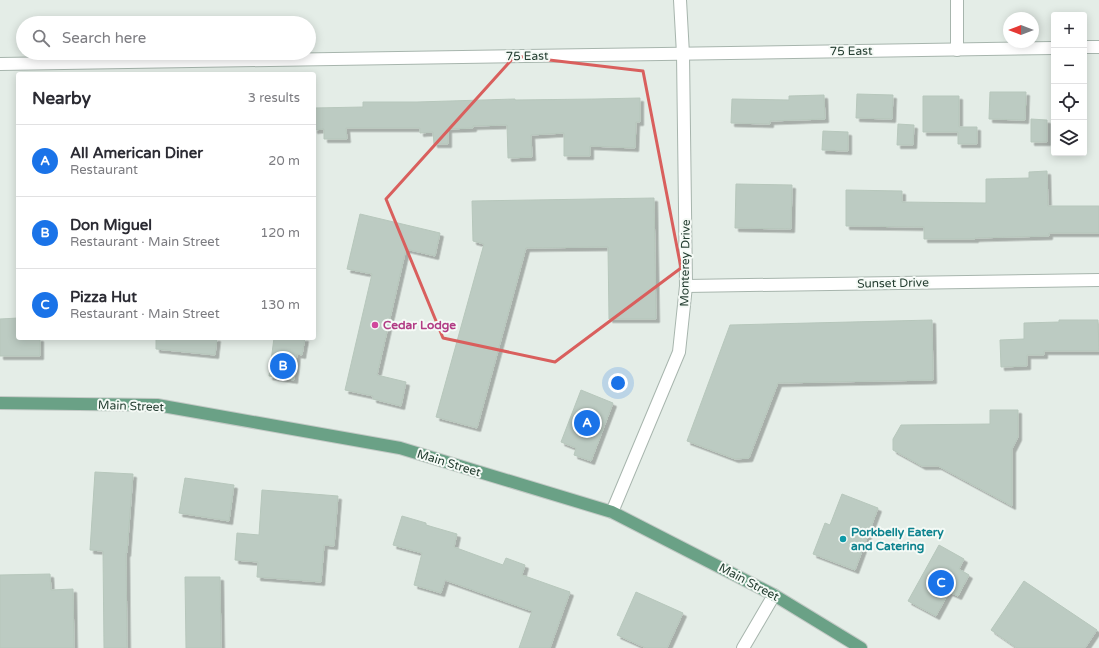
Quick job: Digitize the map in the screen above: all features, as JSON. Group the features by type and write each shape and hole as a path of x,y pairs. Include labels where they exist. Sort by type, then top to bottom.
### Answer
{"main road":[{"name":"Main Street","path":"0,403 157,405 400,448 612,512 774,595 861,648"}],"street":[{"name":"Monterey Drive","path":"612,512 679,352 686,286 684,54 680,0"},
{"path":"956,0 957,50"},
{"path":"1087,47 1099,47"},
{"name":"75 East","path":"316,59 1051,48"},
{"name":"75 East","path":"0,64 274,60"},
{"name":"Sunset Drive","path":"686,286 1099,280"},
{"path":"743,648 774,595"}],"highlighted area":[{"path":"515,56 643,71 681,268 555,362 443,338 386,199"}],"building":[{"path":"990,92 1026,92 1025,120 989,119"},
{"path":"857,94 893,95 892,119 856,118"},
{"path":"824,95 825,119 770,121 770,124 731,123 732,99 789,100 789,96"},
{"path":"923,96 959,96 959,127 977,127 977,144 958,144 958,132 923,132"},
{"path":"640,98 640,122 636,122 635,148 590,146 590,156 564,156 564,133 531,135 532,157 508,158 507,125 473,126 473,128 448,129 448,144 434,144 433,132 420,133 420,128 346,128 347,139 324,139 324,129 316,130 316,108 363,107 363,102"},
{"path":"1031,119 1047,120 1047,142 1031,142"},
{"path":"898,124 914,125 913,145 897,145"},
{"path":"823,131 848,132 848,151 822,150"},
{"path":"1047,171 1048,206 1099,206 1099,233 1049,233 1049,236 975,239 924,239 924,227 846,226 846,190 902,191 902,202 986,203 986,179 1029,178 1029,172"},
{"path":"736,184 792,185 791,229 735,228"},
{"path":"654,198 656,319 609,319 608,247 526,248 477,428 436,417 484,244 473,241 472,201"},
{"name":"Cedar Lodge","path":"360,214 440,233 435,256 406,249 377,375 406,382 401,406 373,399 373,396 345,390 372,274 347,269"},
{"path":"16,318 16,340 40,340 40,356 0,356 0,319"},
{"path":"932,320 933,380 778,383 749,458 735,459 687,441 730,325"},
{"path":"1059,320 1098,320 1099,351 1044,351 1044,355 1027,355 1027,366 1001,367 1000,340 1024,339 1024,323 1059,322"},
{"path":"156,340 217,340 215,355 156,349"},
{"path":"274,340 305,340 302,355 297,354 294,380 269,376"},
{"path":"581,390 613,403 591,461 574,455 576,448 561,442"},
{"path":"990,410 1018,410 1018,437 1012,449 1012,506 938,466 922,466 893,450 893,439 901,425 990,424"},
{"path":"95,472 133,474 126,553 127,648 104,648 103,551 90,550"},
{"path":"185,478 234,485 229,521 179,513"},
{"path":"262,490 338,496 334,546 324,545 321,582 257,577 258,562 235,560 237,533 259,535"},
{"name":"Porkbelly Eatery and Catering","path":"842,494 878,508 855,570 813,554 825,523 830,525"},
{"path":"402,516 457,534 454,547 503,565 506,558 525,565 522,575 570,592 550,648 519,648 532,611 445,580 441,593 414,585 422,553 393,545"},
{"path":"939,545 964,559 959,569 969,575 958,596 949,592 936,616 908,601"},
{"path":"50,574 51,590 73,589 74,648 0,648 0,575"},
{"path":"185,577 220,577 221,648 186,648"},
{"path":"1024,581 1097,630 1085,648 1017,648 991,630"},
{"path":"636,592 683,613 667,648 646,648 617,635"}],"place":[{"name":"Cedar Lodge","path":"375,325"},
{"name":"Don Miguel","path":"283,366"},
{"name":"All American Diner","path":"587,423"},
{"name":"Porkbelly Eatery and Catering","path":"843,539"},
{"name":"Pizza Hut","path":"941,583"}]}
